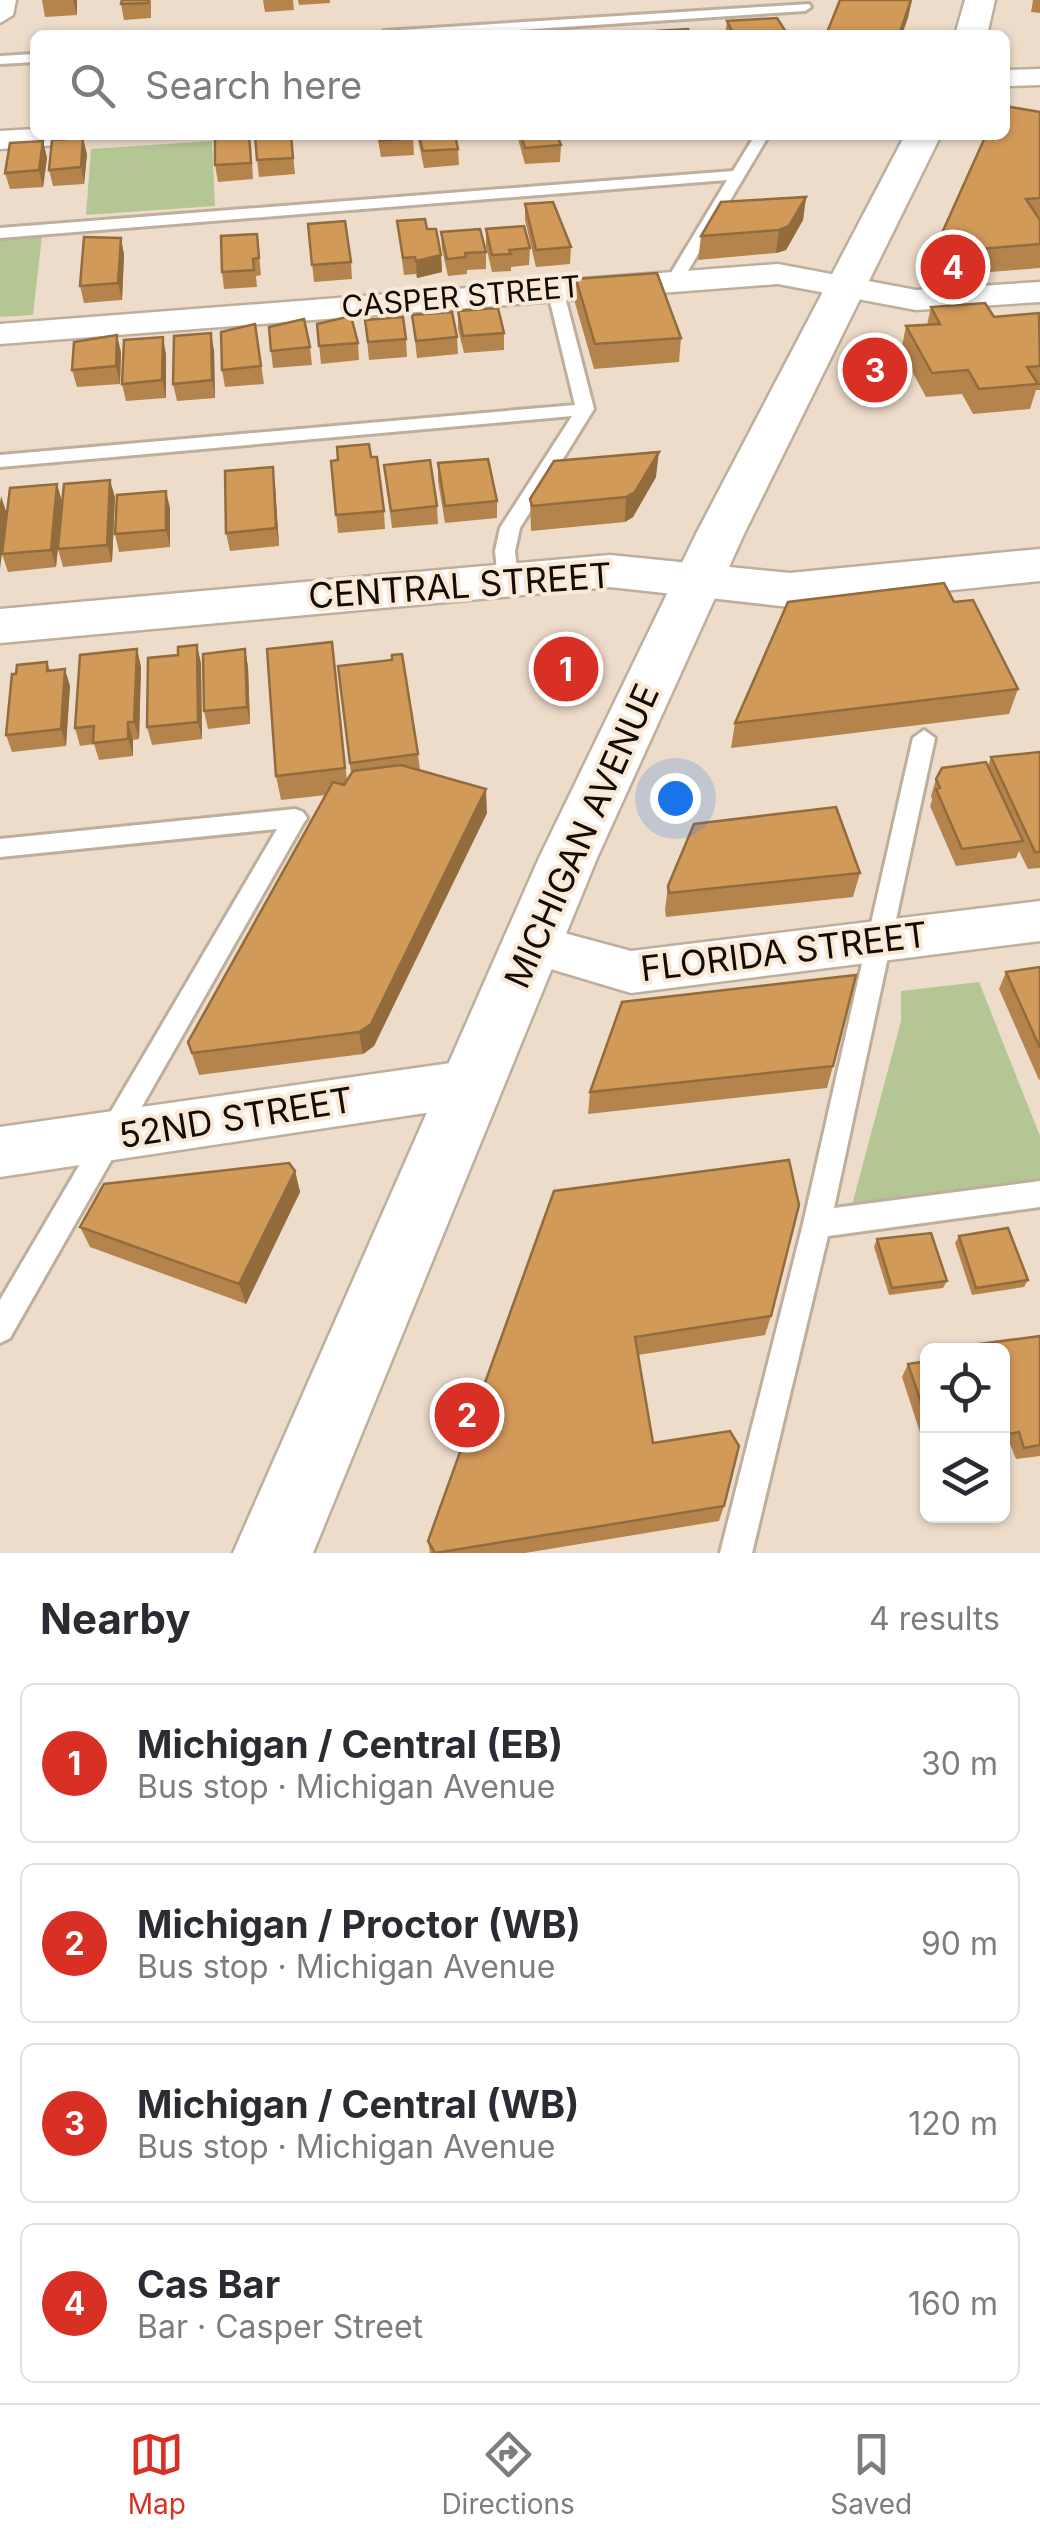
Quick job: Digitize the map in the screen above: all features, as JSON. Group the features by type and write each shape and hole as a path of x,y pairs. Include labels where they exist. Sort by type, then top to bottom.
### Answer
{"main road":[{"path":"972,30 980,0"},
{"name":"MICHIGAN AVENUE","path":"273,1553 531,944 697,580 920,140"},
{"name":"CENTRAL STREET","path":"0,626 610,572 790,590 1040,565"}],"street":[{"path":"0,15 2,0"},
{"path":"1010,78 1040,77"},
{"path":"0,140 30,138"},
{"name":"CASPER STREET","path":"0,334 778,274 916,300 1040,292"},
{"name":"FLORIDA STREET","path":"531,944 631,972 1040,921"},
{"name":"52ND STREET","path":"0,1152 109,1140 472,1083"}],"lane":[{"path":"459,30 805,7"},
{"path":"0,60 30,58"},
{"path":"674,281 759,140"},
{"path":"0,233 738,175"},
{"path":"508,580 505,551 510,528 585,409 554,289"},
{"path":"0,461 585,409"},
{"path":"736,1553 816,1224 924,738"},
{"path":"0,848 295,818 0,1328"},
{"path":"816,1224 1040,1194"}],"green space":[{"path":"212,141 215,206 86,215 91,149"},
{"path":"42,236 33,315 0,317 0,239"},
{"path":"979,982 1040,1136 1040,1180 852,1205 901,1021 901,991"}],"building":[{"path":"122,0 148,0 148,3 121,4"},
{"path":"840,0 911,0 901,30 828,30"},
{"path":"777,18 785,30 732,30 727,21"},
{"path":"1010,107 1040,112 1040,198 1026,199 1040,220 1040,244 933,253 984,140 1010,140"},
{"path":"52,140 83,140 81,167 49,170"},
{"path":"215,140 249,140 251,163 215,165"},
{"path":"255,140 291,140 293,158 257,160"},
{"path":"420,140 456,140 458,149 423,151"},
{"path":"523,140 559,140 561,145 525,148"},
{"path":"43,141 39,170 5,173 10,143"},
{"path":"806,197 789,226 779,230 701,236 721,202"},
{"path":"553,202 571,247 536,250 525,204"},
{"path":"425,219 427,229 436,229 441,255 416,261 415,257 403,258 397,221"},
{"path":"345,221 351,262 312,265 308,224"},
{"path":"524,226 530,248 492,255 486,229"},
{"path":"480,229 486,252 447,259 441,232"},
{"path":"257,234 259,258 253,259 254,270 222,272 221,236"},
{"path":"84,237 121,238 118,283 80,286"},
{"path":"657,273 681,338 595,344 576,279"},
{"path":"985,303 994,317 1039,313 1040,366 1027,367 1038,384 979,389 968,370 932,373 906,326 940,324 931,307"},
{"path":"498,308 504,333 463,336 458,311"},
{"path":"452,312 457,337 416,341 412,315"},
{"path":"351,316 358,343 319,346 317,324"},
{"path":"403,317 406,339 368,342 365,320"},
{"path":"304,319 310,347 271,351 269,327"},
{"path":"255,324 261,366 222,370 221,332"},
{"path":"211,333 212,380 173,384 174,336"},
{"path":"117,335 116,366 72,370 74,342"},
{"path":"163,337 162,380 122,384 124,340"},
{"path":"369,444 371,457 377,457 384,511 336,515 331,461 338,460 337,447"},
{"path":"659,452 635,492 626,497 532,506 530,499 554,461"},
{"path":"488,459 497,501 445,506 438,463"},
{"path":"430,460 437,506 391,511 384,465"},
{"path":"273,467 276,528 226,533 225,471"},
{"path":"110,480 107,545 58,549 64,484"},
{"path":"57,484 51,550 2,554 10,488"},
{"path":"166,491 166,530 115,534 117,495"},
{"path":"944,583 954,602 973,600 1018,689 735,723 788,602"},
{"path":"332,642 345,768 276,776 267,649"},
{"path":"197,645 198,722 147,727 148,658 178,655 178,647"},
{"path":"137,649 134,722 128,722 128,739 93,743 94,726 75,728 80,655"},
{"path":"245,649 247,707 204,711 203,654"},
{"path":"402,654 418,754 350,763 338,666 392,660 392,655"},
{"path":"47,662 47,671 65,669 61,729 6,735 12,674 16,674 17,665"},
{"path":"1040,752 1040,852 1035,852 991,757"},
{"path":"986,762 1023,841 962,849 936,789 940,788 936,779 942,768"},
{"path":"401,765 486,789 371,1024 359,1032 192,1053 188,1042 333,782 344,785 353,771"},
{"path":"836,807 860,873 669,893 668,886 694,824"},
{"path":"1040,967 1040,1048 1006,972"},
{"path":"856,975 833,1066 590,1092 622,1002"},
{"path":"789,1160 799,1205 771,1316 635,1337 653,1443 730,1431 739,1446 724,1506 435,1553 428,1541 554,1191"},
{"path":"289,1163 295,1171 239,1284 80,1227 104,1184"},
{"path":"1008,1228 1028,1280 976,1288 959,1236"},
{"path":"931,1233 947,1281 892,1288 877,1239"},
{"path":"1040,1336 1040,1445 1024,1448 1019,1432 1010,1434 1010,1343 987,1343"},
{"path":"920,1362 920,1399 908,1364"}],"place":[{"name":"Cas Bar","path":"953,267"},
{"name":"Michigan / Central (WB)","path":"875,370"},
{"name":"Michigan / Central (EB)","path":"566,669"},
{"name":"Michigan / Proctor (WB)","path":"467,1415"}]}
